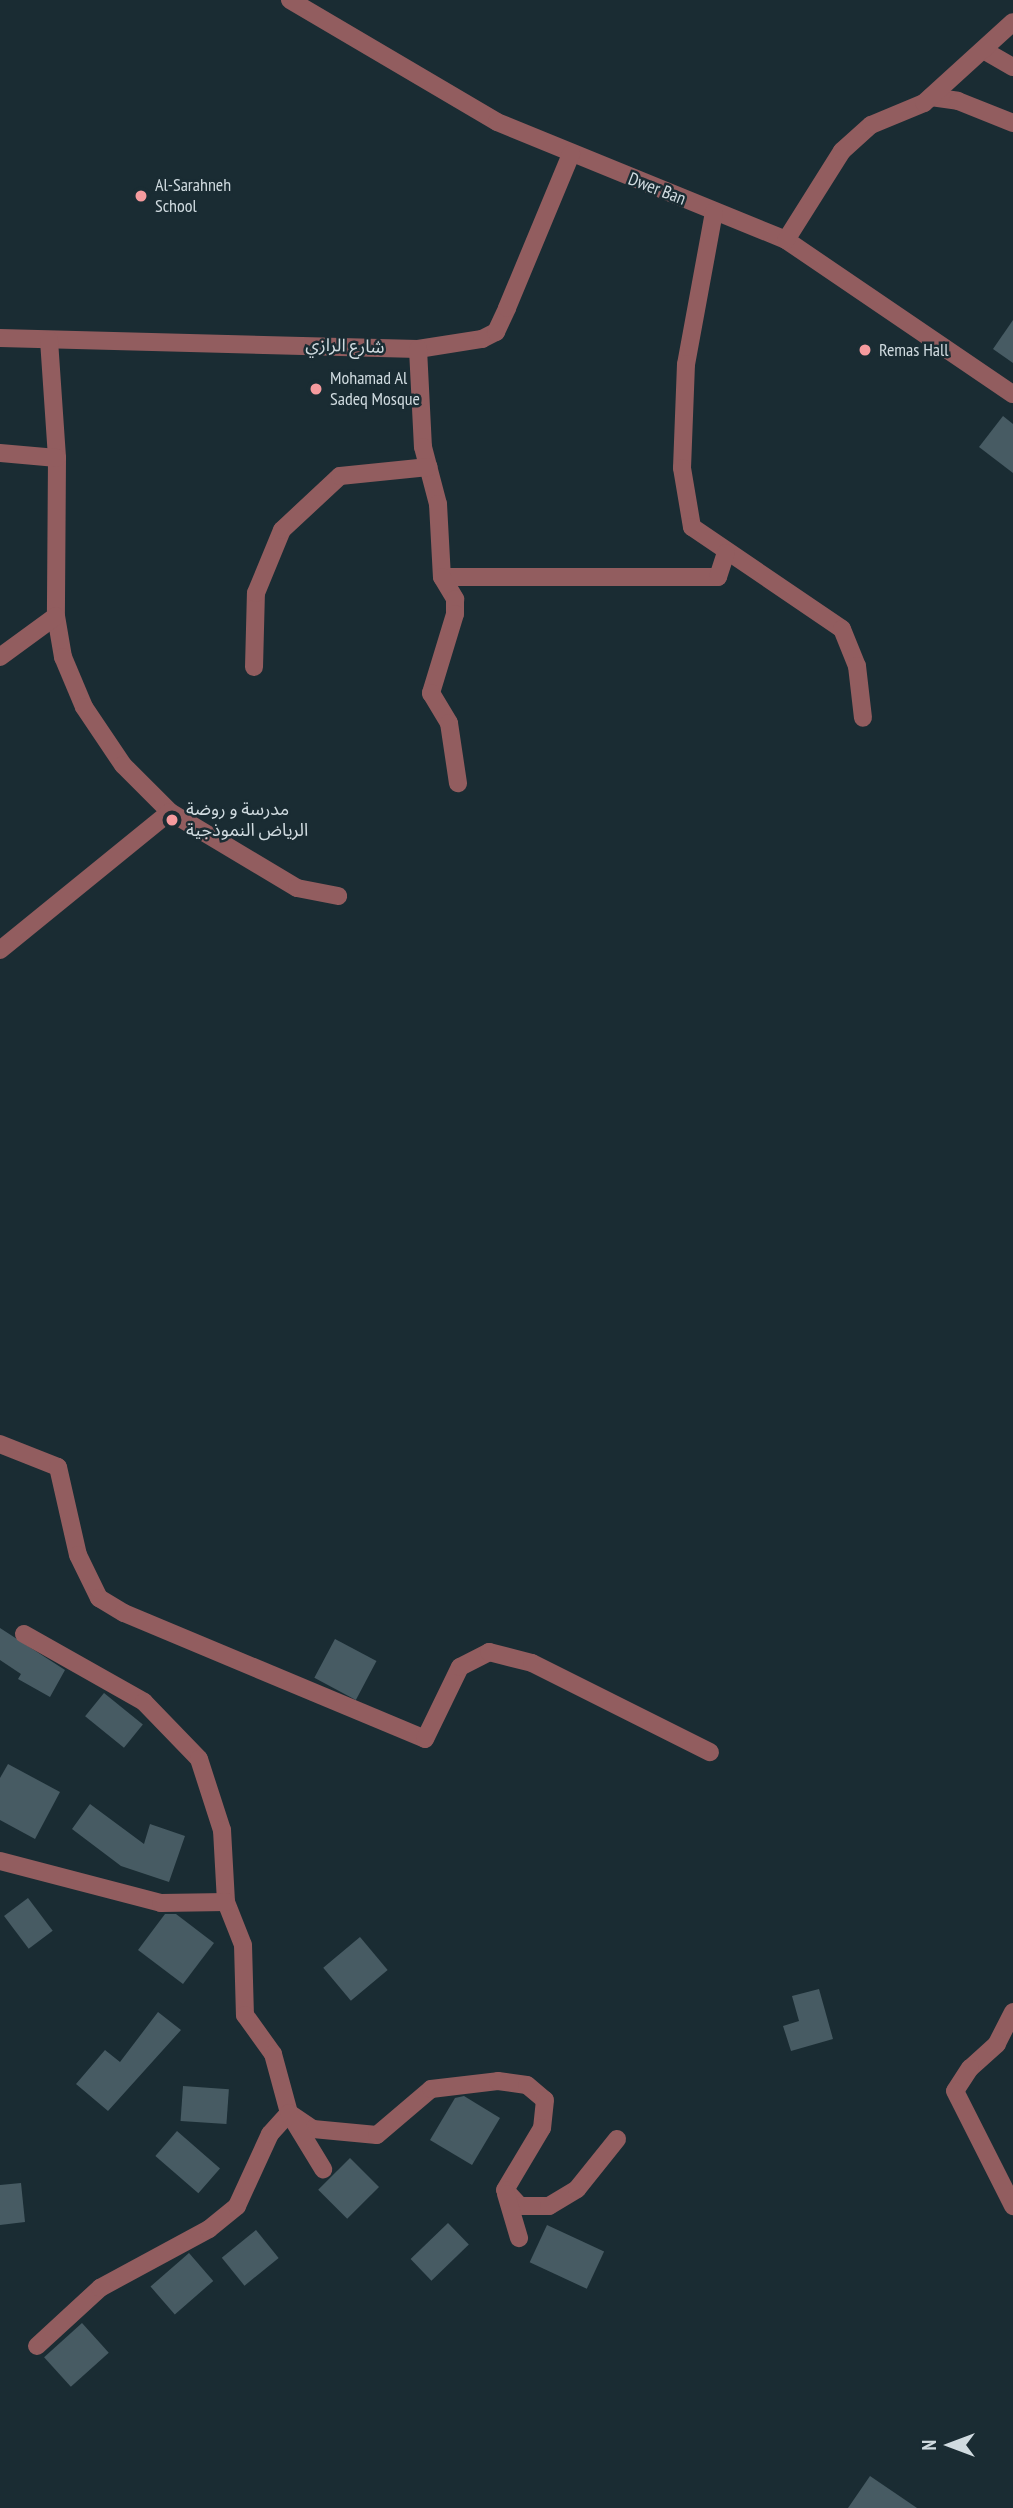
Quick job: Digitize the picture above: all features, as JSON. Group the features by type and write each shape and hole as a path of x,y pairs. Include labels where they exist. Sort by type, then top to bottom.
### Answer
{"street":[{"name":"Dwer Ban","path":"290,0 416,78 571,154 786,240 1013,394"},
{"path":"786,240 842,151 871,125 932,97 985,51 1013,22"},
{"path":"985,51 1013,67"},
{"path":"932,97 958,101 1013,123"},
{"name":"شارع الرازي","path":"0,338 418,349 496,332 571,154"},
{"path":"714,212 686,364 682,468 692,527 726,553 842,629 857,666 863,718"},
{"path":"49,340 57,458 56,616 63,657 84,708 123,765 170,811 297,888 338,897"},
{"path":"418,349 423,447 438,504 442,578 455,599 455,614 431,692 449,723 458,783"},
{"path":"0,453 57,458"},
{"path":"254,667 256,593 282,530 340,476 429,467"},
{"path":"442,578 708,578 718,577 726,553"},
{"path":"0,657 56,616"},
{"path":"0,950 170,811"},
{"path":"0,1444 58,1467 78,1555 99,1598 124,1613 425,1739 460,1667 489,1652 532,1663 710,1752"},
{"path":"24,1634 144,1702 200,1759 222,1830 226,1902 243,1945 245,2015 273,2054 289,2113 323,2169"},
{"path":"0,1861 161,1903 226,1902"},
{"path":"1013,2012 997,2044 970,2068 955,2091 1013,2206"},
{"path":"289,2113 313,2129 377,2135 431,2090 498,2081 527,2085 545,2101 542,2128 505,2190 519,2238"},
{"path":"37,2346 100,2288 209,2229 237,2206 270,2134 289,2113"},
{"path":"505,2190 520,2206 549,2206 577,2189 617,2139"}],"building":[{"path":"1013,320 1013,363 993,349"},
{"path":"1003,416 1013,424 1013,473 979,447"},
{"path":"0,1628 65,1670 50,1697 18,1679 21,1674 0,1660"},
{"path":"335,1639 376,1661 356,1700 314,1678"},
{"path":"104,1693 143,1724 124,1748 85,1716"},
{"path":"8,1764 60,1792 35,1839 0,1820 0,1778"},
{"path":"90,1804 144,1844 150,1824 185,1836 169,1882 121,1866 72,1829"},
{"path":"28,1898 53,1931 29,1949 4,1916"},
{"path":"165,1914 176,1914 214,1943 183,1984 138,1950"},
{"path":"360,1937 388,1970 351,2001 323,1968"},
{"path":"819,1989 833,2039 791,2051 783,2026 799,2021 792,1996"},
{"path":"158,2012 181,2030 108,2111 76,2084 105,2050 120,2062"},
{"path":"183,2086 229,2089 226,2124 181,2121"},
{"path":"464,2096 500,2118 472,2165 430,2140 455,2098"},
{"path":"177,2131 220,2168 198,2193 155,2156"},
{"path":"350,2158 379,2187 347,2219 318,2190"},
{"path":"21,2183 25,2222 0,2225 0,2185"},
{"path":"448,2223 469,2245 431,2281 411,2259"},
{"path":"547,2225 604,2252 587,2289 530,2262"},
{"path":"256,2230 279,2258 244,2286 222,2258"},
{"path":"189,2253 213,2281 175,2314 151,2286"},
{"path":"82,2323 109,2353 71,2387 44,2357"},
{"path":"870,2476 917,2508 848,2508"}],"place":[{"name":"Al-Sarahneh School","path":"141,196"},
{"name":"Remas Hall","path":"865,350"},
{"name":"Mohamad Al Sadeq Mosque","path":"316,389"},
{"name":"مدرسة و روضة الرياض النموذجية","path":"172,820"}]}
